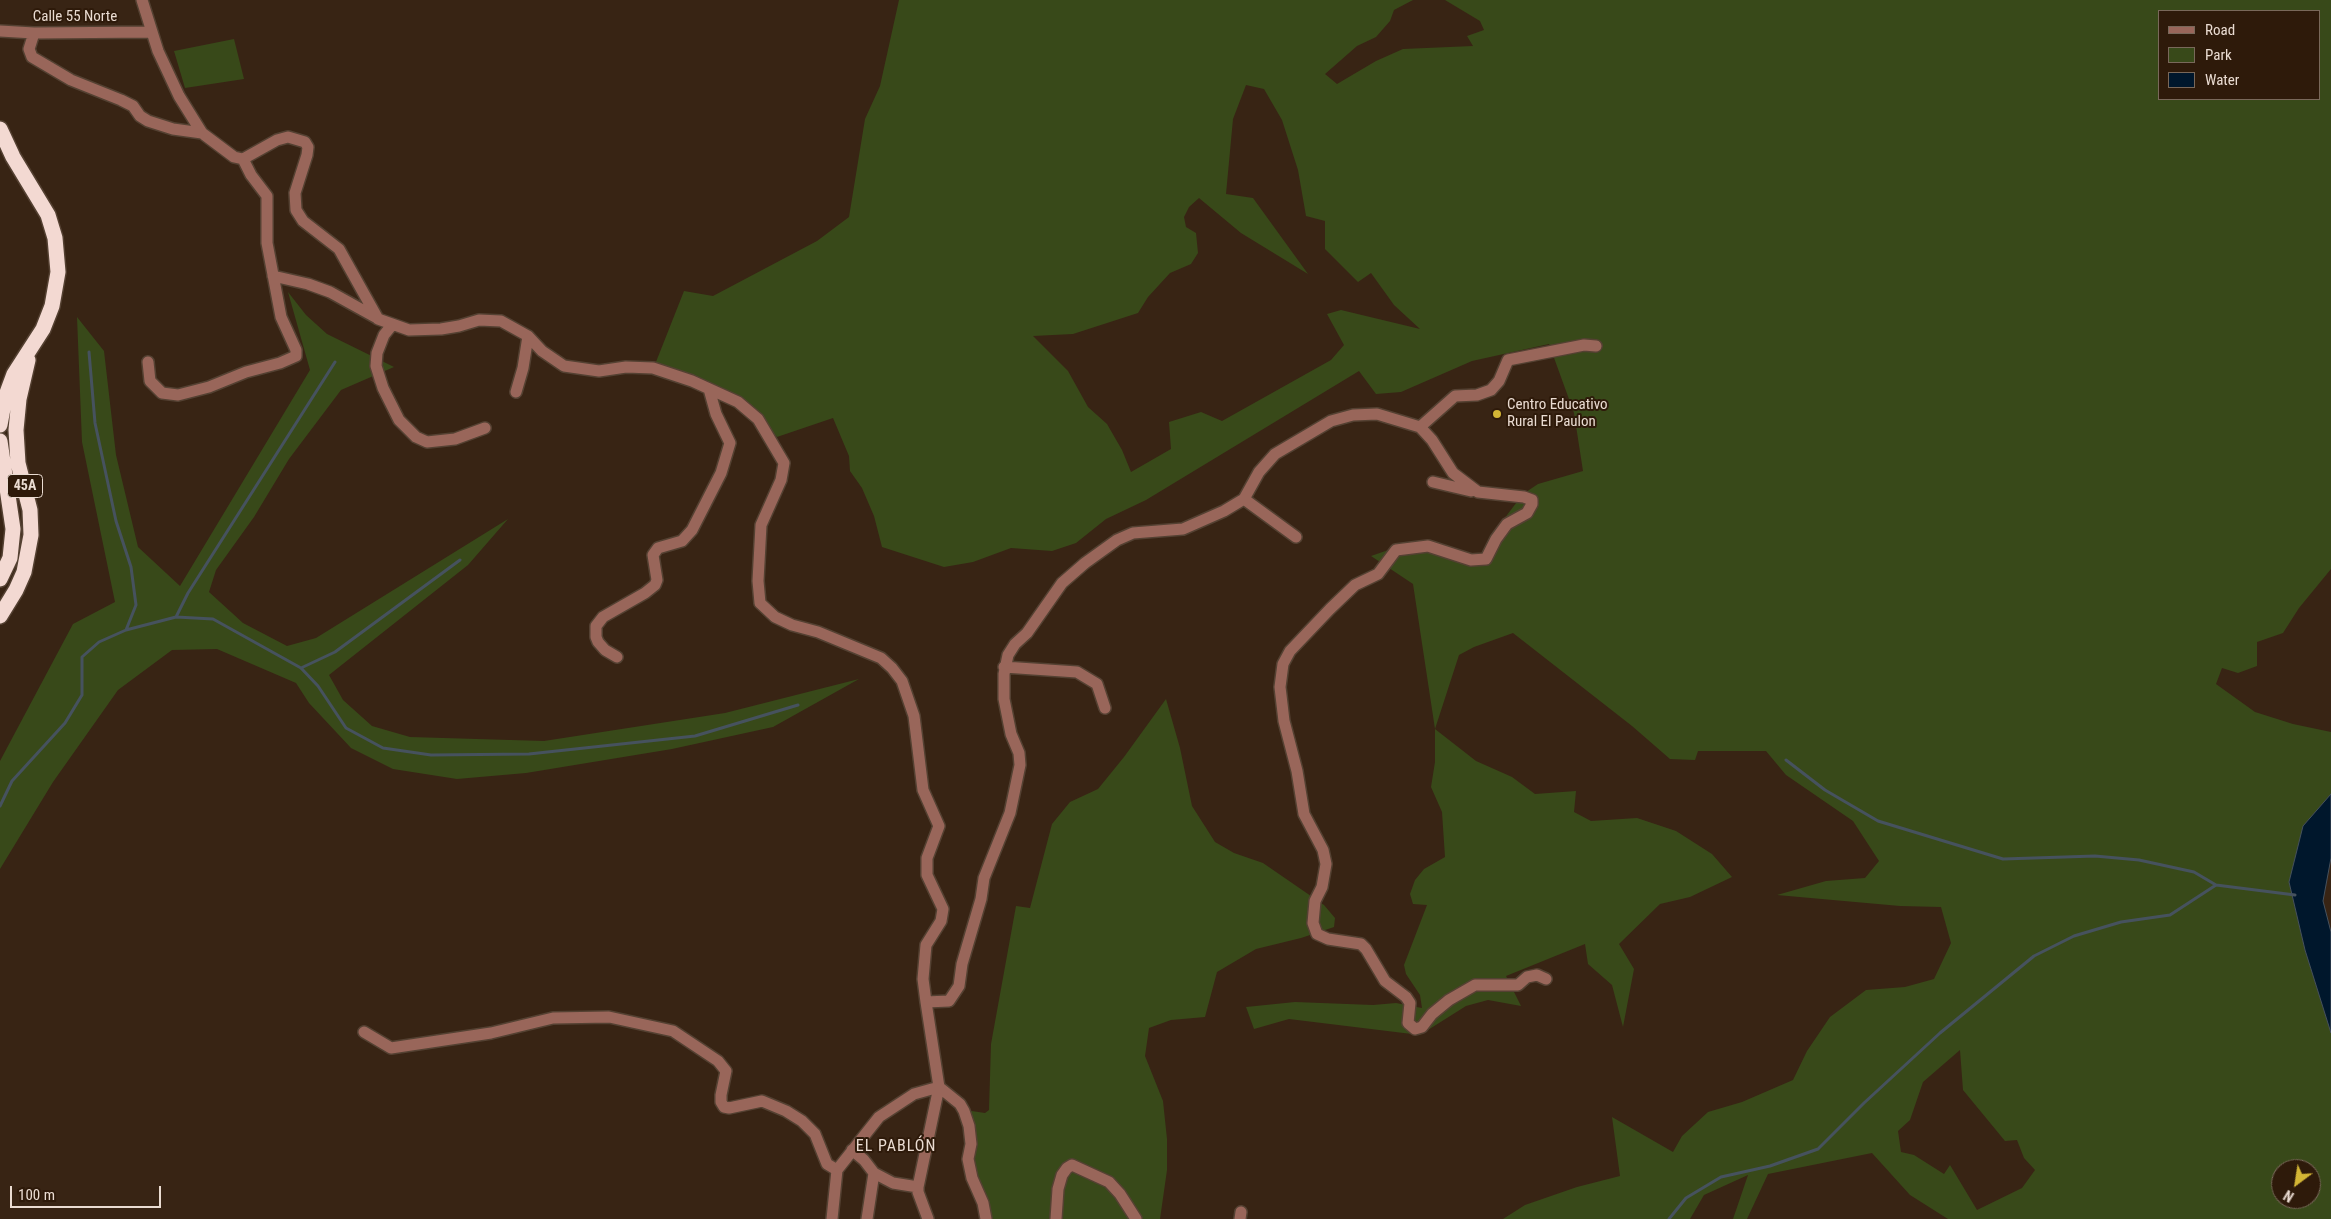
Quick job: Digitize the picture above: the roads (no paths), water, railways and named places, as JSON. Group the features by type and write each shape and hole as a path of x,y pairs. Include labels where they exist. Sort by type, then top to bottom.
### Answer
{"highway":[{"name":"45A","path":"0,129 13,157 48,216 57,257 56,290 52,306 43,329 14,374 0,424"},
{"name":"45A","path":"0,616 16,590 24,572 31,535 30,510 18,463 16,430 19,399 30,350"},
{"name":"45A","path":"0,441 13,530 10,558 0,579"}],"street":[{"path":"142,0 151,32 179,96 202,133 234,157 242,159 277,140 288,137 305,142 308,147 308,155 295,193 296,210 303,221 339,249 378,319"},
{"name":"Calle 55 Norte","path":"0,31 34,33 151,32"},
{"path":"34,33 29,49 32,57 71,80 133,106 140,116 148,121 202,133"},
{"path":"148,362 150,381 162,393 178,395 209,388 246,372 280,363 296,356 296,350 281,317 267,243 267,196 251,175 242,159"},
{"path":"273,276 308,284 330,292 378,319 409,330 440,330 479,320 501,321 528,336 551,358 568,368 599,370 653,368 709,388 738,402 758,420 784,463 781,480 761,525 758,581 760,603 775,617 792,625 818,632 881,658 892,668 902,681 914,716 923,790 939,826 927,858 927,875 943,909 941,921 926,946 924,979 926,1002 939,1087 918,1187 924,1219"},
{"path":"392,325 384,335 376,353 376,366 383,388 400,420 416,437 426,442 456,439 485,428"},
{"path":"516,392 523,368 528,336"},
{"path":"1420,427 1456,396 1477,394 1491,390 1499,381 1508,360 1584,344 1596,346"},
{"path":"616,657 605,650 598,642 596,626 604,617 655,585 657,580 653,555 658,548 682,541 692,530 722,472 730,443 716,414 709,388"},
{"path":"926,1002 948,1001 959,986 962,964 981,899 984,878 989,862 1005,829 1018,779 1019,753 1012,734 1004,700 1004,668 1008,655 1015,644 1027,633 1062,583 1085,563 1117,540 1133,533 1183,529 1224,511 1244,499 1259,472 1275,454 1331,421 1353,415 1377,414 1420,427 1432,440 1453,473 1478,492"},
{"path":"1433,482 1478,492 1524,498 1532,500 1532,504 1527,514 1506,524 1486,559 1471,560 1428,546 1396,550 1378,574 1355,586 1290,651 1283,664 1280,699 1297,771 1304,814 1323,850 1326,864 1322,887 1315,902 1313,922 1317,934 1328,939 1361,944 1366,949 1385,980 1406,997 1410,1003 1408,1023 1415,1030 1422,1027 1432,1014 1449,1000 1474,985 1518,985 1527,978 1537,975 1546,979"},
{"path":"1244,499 1296,537"},
{"path":"1004,668 1078,672 1097,684 1105,708"},
{"path":"364,1032 391,1048 491,1033 553,1018 609,1017 673,1031 718,1061 726,1071 721,1095 721,1102 724,1107 729,1108 762,1101 786,1111 802,1121 816,1134 827,1164 837,1170"},
{"path":"832,1219 837,1170 852,1150 879,1117 914,1094 939,1087"},
{"path":"939,1087 960,1104 967,1119 970,1144 968,1159 972,1178 983,1203 986,1219"},
{"path":"852,1150 864,1160 874,1173 892,1183 918,1187"},
{"path":"1056,1219 1058,1189 1062,1175 1072,1165 1109,1182 1120,1194 1136,1219"},
{"path":"871,1219 874,1173"}],"water":[{"path":"2331,794 2331,858 2323,901 2331,932 2331,1033 2305,950 2289,882 2303,826"}],"waterway":[{"path":"89,352 95,423 116,521 131,567 136,605 126,630"},
{"path":"176,617 188,593 335,362"},
{"path":"301,668 335,652 460,560"},
{"path":"0,806 12,781 65,723 82,695 82,657 99,642 126,630 176,617 213,619 301,668 318,686 346,728 383,748 431,755 529,754 695,736 798,705"},
{"path":"1786,760 1825,790 1878,821 2003,859 2095,856 2139,860 2194,872 2216,885"},
{"path":"1669,1219 1686,1198 1721,1177 1770,1166 1818,1149 1864,1103 1940,1033 2034,956 2074,936 2121,922 2170,915 2216,885 2295,895"}],"place":[{"name":"Centro Educativo Rural El Paulon","path":"1497,414"}],"district":[{"name":"EL PABLÓN","path":"896,1147"}]}
